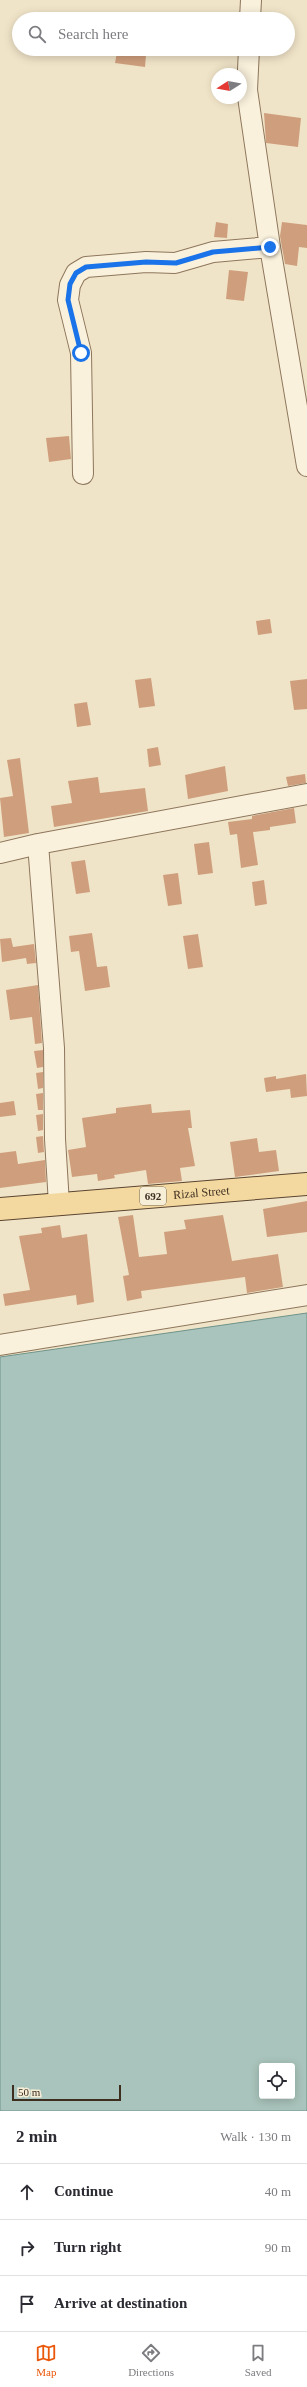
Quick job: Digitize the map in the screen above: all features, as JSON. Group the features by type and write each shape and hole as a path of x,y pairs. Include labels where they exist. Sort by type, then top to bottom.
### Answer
{"main road":[{"name":"Rizal Street","path":"0,1209 307,1184"}],"street":[{"path":"250,12 251,0"},
{"path":"249,56 248,90 270,247 307,466"},
{"path":"84,474 81,353 68,300 70,284 76,273 86,267 146,262 176,263 213,252 270,247"},
{"path":"0,853 38,844 307,794"},
{"path":"38,844 54,1048 54,1139 59,1204"},
{"path":"0,1345 307,1294"}],"water":[{"path":"307,1313 307,2111 0,2111 0,1357"}],"building":[{"path":"116,56 146,56 145,67 115,63"},
{"path":"264,113 301,118 298,147 266,143"},
{"path":"216,222 228,224 227,238 214,237"},
{"path":"282,222 307,225 307,248 299,247 297,266 285,264 280,236"},
{"path":"229,270 248,272 244,301 226,299"},
{"path":"69,436 71,459 49,462 46,438"},
{"path":"270,619 272,633 258,635 256,621"},
{"path":"151,678 155,706 139,708 135,680"},
{"path":"307,679 307,709 294,710 290,681"},
{"path":"87,702 91,725 77,727 74,704"},
{"path":"158,747 161,765 149,767 147,749"},
{"path":"20,758 29,833 4,837 0,798 13,796 7,760"},
{"path":"225,766 228,791 188,799 185,775"},
{"path":"305,774 306,783 288,786 286,777"},
{"path":"98,777 100,793 145,788 148,811 54,827 51,806 72,803 68,781"},
{"path":"294,808 296,823 270,827 270,830 253,832 258,865 241,868 237,834 230,835 228,822 252,819 252,816"},
{"path":"209,842 213,873 198,875 194,844"},
{"path":"85,860 90,892 76,894 71,862"},
{"path":"178,873 182,904 168,906 163,875"},
{"path":"264,880 267,904 255,906 252,882"},
{"path":"92,933 97,967 107,966 110,987 85,991 79,951 71,952 69,936"},
{"path":"198,934 203,967 188,969 183,936"},
{"path":"11,938 13,947 34,944 36,963 27,964 26,958 2,962 0,939"},
{"path":"38,985 42,1043 35,1044 32,1017 10,1020 6,990"},
{"path":"43,1050 43,1067 37,1068 34,1051"},
{"path":"43,1072 43,1088 38,1089 36,1073"},
{"path":"306,1074 307,1096 291,1098 290,1089 266,1092 264,1078 276,1076 276,1079"},
{"path":"43,1093 43,1110 38,1110 36,1094"},
{"path":"14,1101 16,1115 0,1117 0,1103"},
{"path":"151,1104 152,1113 190,1110 192,1128 188,1128 195,1166 180,1168 182,1181 148,1184 146,1170 114,1175 115,1178 98,1181 97,1174 72,1177 68,1150 86,1147 82,1118 116,1113 116,1108"},
{"path":"43,1114 43,1130 38,1131 36,1115"},
{"path":"43,1136 44,1152 38,1153 36,1137"},
{"path":"257,1138 259,1152 276,1150 279,1171 235,1177 230,1142"},
{"path":"16,1151 18,1164 45,1160 46,1182 0,1188 0,1153"},
{"path":"307,1201 307,1232 267,1237 263,1209"},
{"path":"133,1215 139,1257 167,1254 164,1232 186,1229 184,1220 223,1215 232,1261 278,1254 283,1287 247,1293 245,1277 141,1291 142,1298 127,1301 123,1276 129,1275 118,1217"},
{"path":"60,1225 62,1238 87,1234 94,1302 77,1305 76,1295 5,1306 3,1294 30,1290 19,1236 42,1233 41,1228"}],"route":[{"path":"81,353 68,300 70,284 76,273 86,267 146,262 176,263 213,252 270,247"}]}
